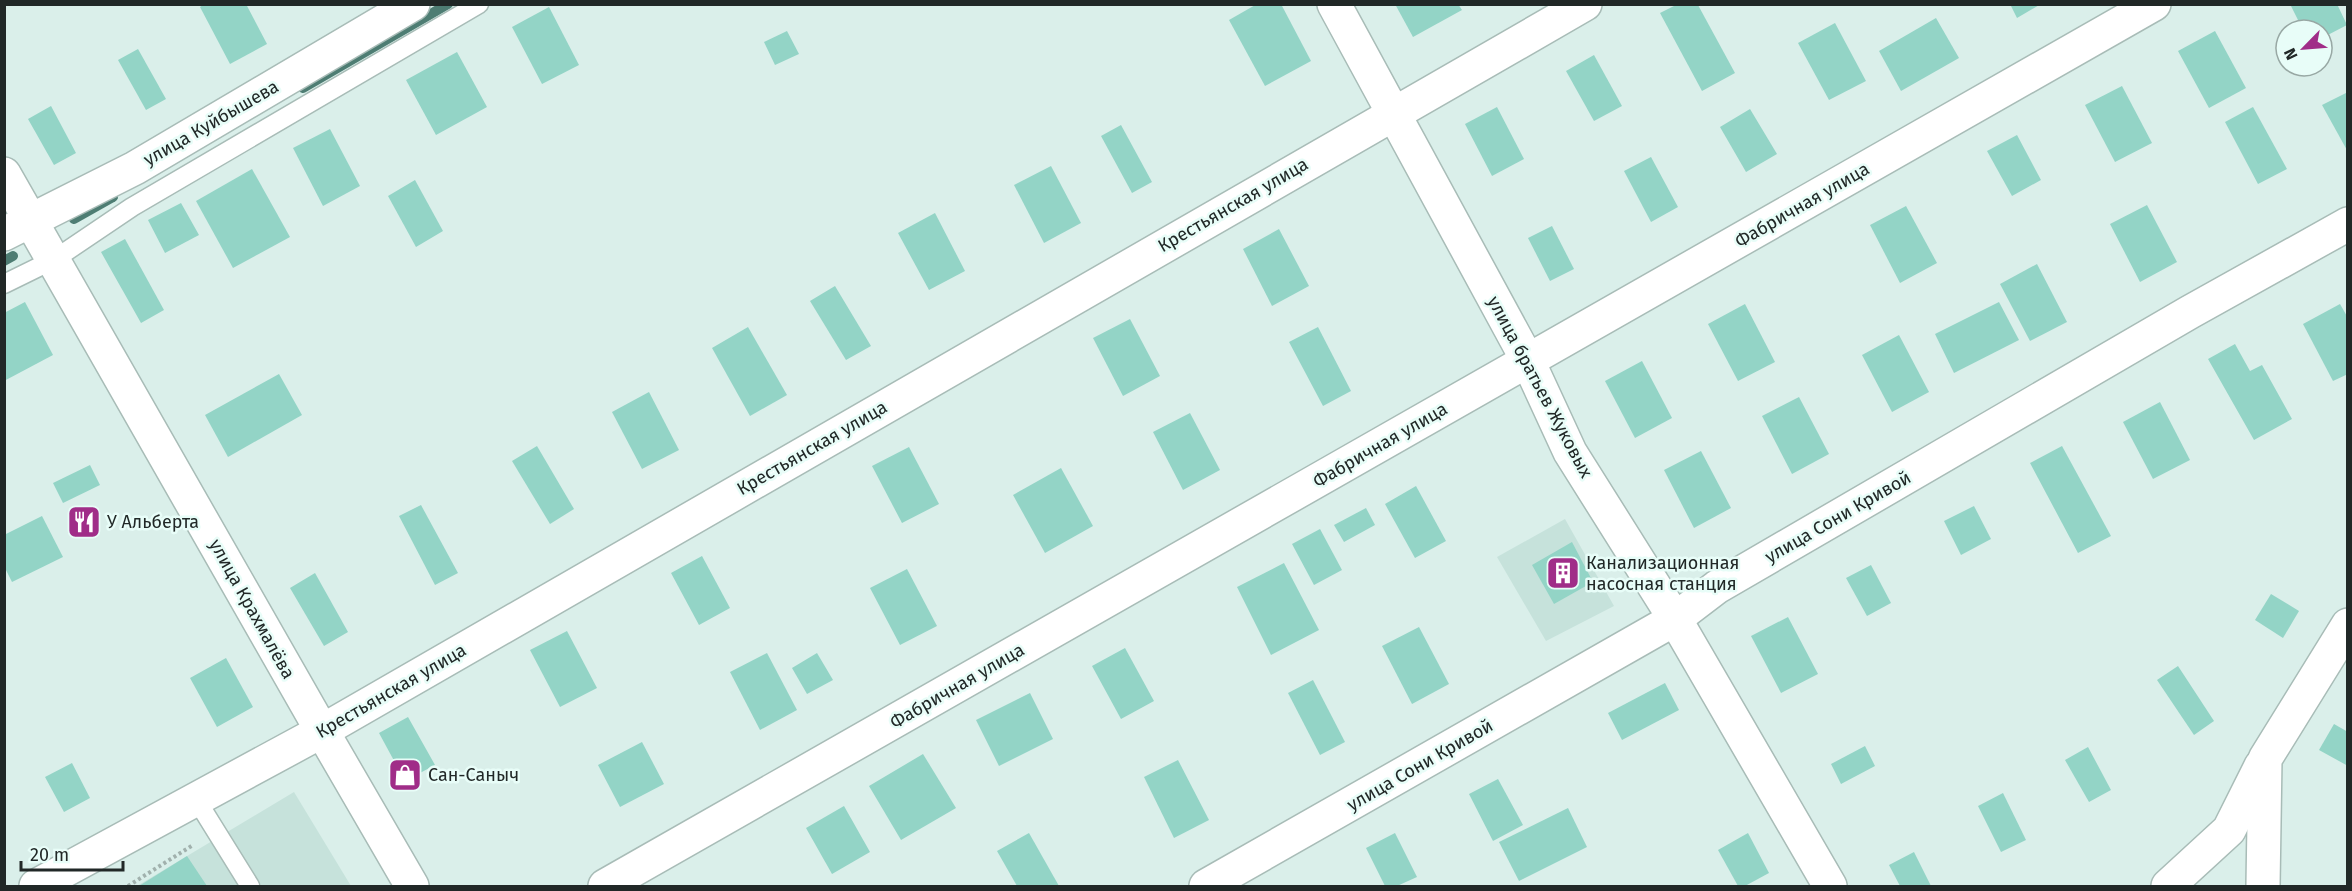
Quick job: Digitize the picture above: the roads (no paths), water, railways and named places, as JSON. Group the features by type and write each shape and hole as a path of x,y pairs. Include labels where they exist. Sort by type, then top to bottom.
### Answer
{"street":[{"name":"улица Куйбышева","path":"18,227 135,168 413,4"},
{"name":"улица братьев Жуковых","path":"1334,4 1528,361 1570,452 1675,619 1830,886"},
{"name":"Крестьянская улица","path":"36,886 322,731 1585,4"},
{"name":"Фабричная улица","path":"605,886 2154,4"},
{"name":"улица Крахмалёва","path":"4,174 18,227 55,259 412,886"},
{"name":"улица Сони Кривой","path":"1206,886 1675,619 1728,581 2190,312 2348,224"},
{"path":"2169,886 2229,831 2265,759 2348,625"},
{"path":"2263,886 2265,759"}],"lane":[{"path":"4,284 55,259 132,207 479,4"},
{"path":"196,799 250,886"}],"waterway":[{"path":"303,88 448,4"},
{"path":"74,219 113,197"},
{"path":"4,261 13,256"}],"place":[{"name":"У Альберта","path":"84,522"},
{"name":"Канализационная насосная станция","path":"1563,573"},
{"name":"Сан-Саныч","path":"405,775"}]}
